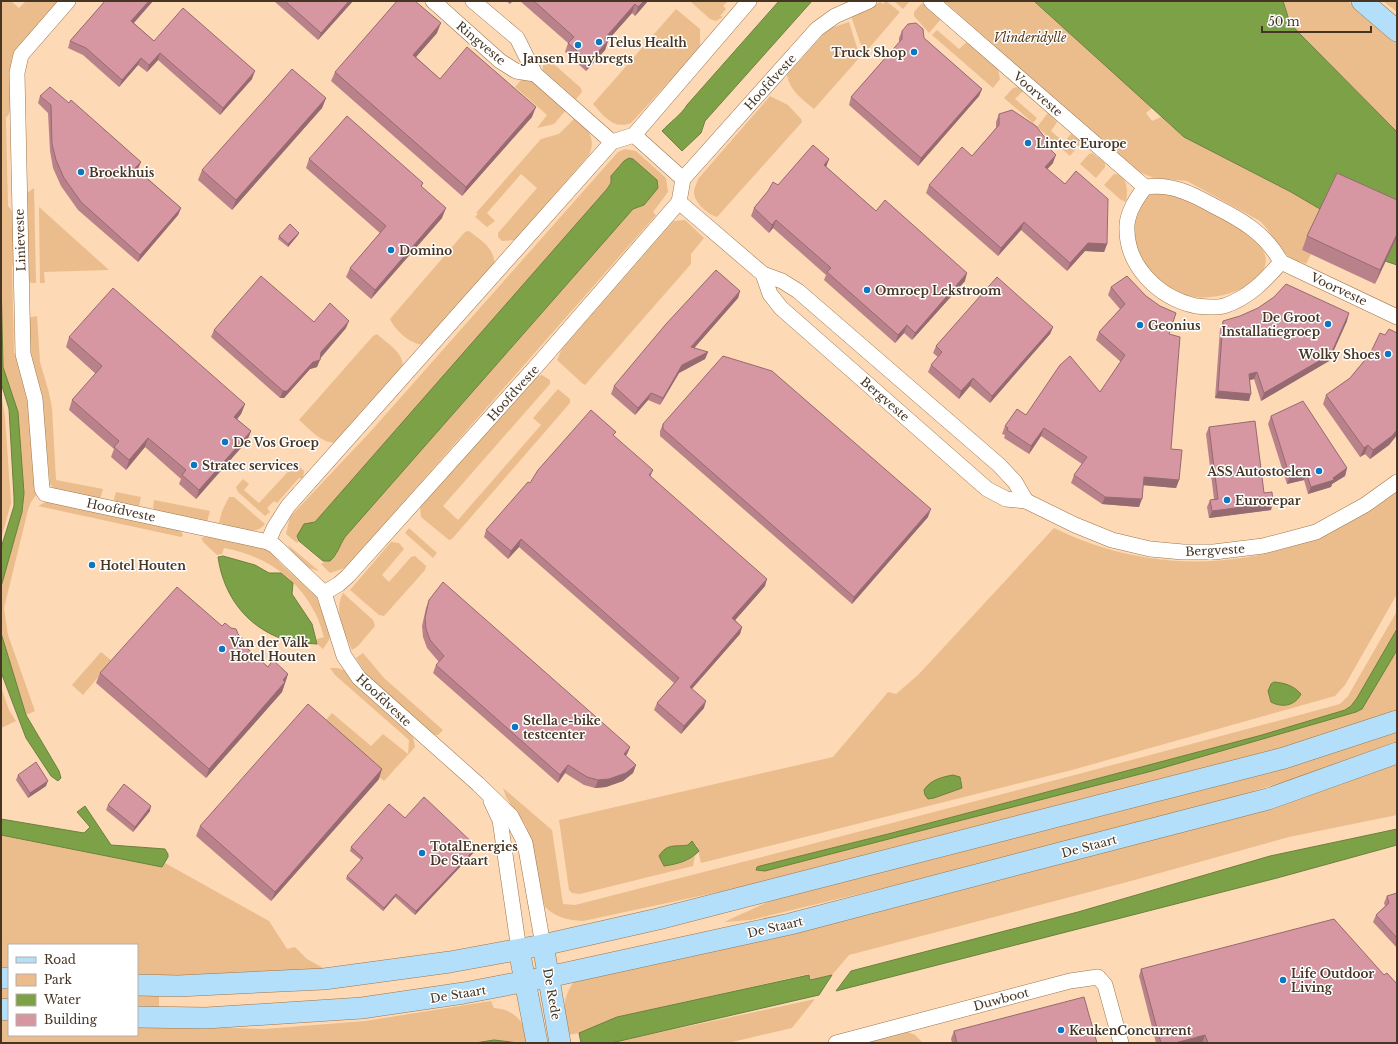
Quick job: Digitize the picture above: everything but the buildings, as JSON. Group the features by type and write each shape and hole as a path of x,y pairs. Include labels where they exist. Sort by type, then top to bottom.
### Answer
{"main road":[{"path":"1362,1 1397,30"},
{"path":"138,985 178,986 324,979 519,950 543,945 658,919 1284,758 1397,721"},
{"name":"De Staart","path":"138,1017 206,1018 362,1008 464,993 525,982 790,924 1110,841 1268,799 1397,753"},
{"name":"De Rede","path":"543,945 560,1040"},
{"name":"De Rede","path":"519,950 536,1042"}],"street":[{"name":"Linieveste","path":"45,494 40,480 35,399 23,354 17,73 21,55 68,1"},
{"name":"Ringveste","path":"433,1 500,60 516,70 535,74"},
{"name":"Ringveste","path":"473,1 516,38 535,74 612,142"},
{"path":"268,542 288,506 612,142 634,135 749,1"},
{"name":"Hoofdveste","path":"683,179 817,29 835,16 869,1"},
{"name":"Voorveste","path":"931,1 1145,187"},
{"path":"634,135 683,179 679,202"},
{"path":"1160,186 1174,188 1193,194 1246,223 1263,237 1274,250 1281,262 1257,288 1243,297 1223,306 1205,307 1187,304 1168,296 1152,284 1138,267 1129,243 1127,225 1130,211 1145,187 1160,186"},
{"name":"Hoofdveste","path":"324,593 331,590 348,576 391,530 679,202"},
{"name":"Bergveste","path":"679,202 763,274 782,281 798,291 999,465 1015,482 1026,501"},
{"name":"Voorveste","path":"1281,262 1397,317"},
{"name":"Bergveste","path":"763,274 770,294 781,308 987,489 1006,499 1026,501 1067,522 1112,540 1150,549 1183,552 1214,552 1263,546 1316,532 1365,505 1397,482"},
{"name":"Hoofdveste","path":"45,494 268,542 275,546 319,586 324,593 344,656 359,678 478,784 511,816 525,843 543,945"},
{"name":"Hoofdveste","path":"478,784 493,803 500,820 519,950"},
{"name":"Duwboot","path":"836,1043 1070,981 1098,977 1105,985 1121,1043"}],"green space":[{"path":"1,1 11,1 19,8 26,1 61,1 12,57 12,98 11,106 6,118 8,206 13,212 15,265 12,266 14,353 17,353 30,404 36,495 28,510 4,608 8,635 35,711 26,715 1,633 1,587 22,512 24,493 21,456 10,390 3,367 1,277"},
{"path":"690,1 728,1 723,6 726,9 720,16 723,17 716,21 710,19"},
{"path":"886,1 900,12 864,54 851,16 868,10 880,2 883,4"},
{"path":"894,1 910,1 903,9"},
{"name":"Vlinderidylle","path":"944,1 1034,1 1152,108 1146,113 1152,121 1161,117 1184,137 1291,192 1320,209 1302,250 1311,254 1306,264 1286,255 1260,221 1187,181 1154,178 1137,171"},
{"path":"1283,1 1348,1 1397,43 1397,132 1290,23"},
{"path":"1383,1 1397,1 1397,12"},
{"path":"922,3 941,19 929,33 914,16 914,12"},
{"path":"676,9 700,29 700,48 631,123 619,125 609,121 593,104"},
{"path":"849,22 860,57 814,109 794,90 787,75 828,29"},
{"path":"937,30 959,49 967,42 998,69 1000,79 993,88 932,35"},
{"path":"548,59 581,88 582,92 576,99 543,70 543,65"},
{"path":"517,76 529,78 566,110 554,124 537,128 547,115 515,87 521,80"},
{"path":"1018,87 1023,91 1015,99 1037,118 1033,123 1004,98 1013,88"},
{"path":"770,96 788,105 802,122 717,217 713,216 702,208 696,200 694,190 698,179"},
{"path":"1048,113 1057,122 1051,131 1064,142 1071,134 1079,140 1079,145 1070,156 1037,127"},
{"path":"575,118 590,134 592,143 589,155 515,240 502,241 498,237 498,233 537,188 521,174 487,213 495,221 487,227 475,217 478,214 476,213 541,139 559,134"},
{"path":"625,149 636,151 666,178 668,192 653,212 656,215 350,563 345,568 330,573 321,564 337,554 338,548 345,537 633,209 644,205 624,161 611,176 611,183 607,189 315,522 309,524 297,536 299,541 297,543 286,534 290,517 371,431 618,152"},
{"path":"1092,153 1105,163 1105,167 1096,178 1080,164 1089,154"},
{"path":"1114,174 1119,175 1124,180 1127,189 1126,202 1121,200 1104,185"},
{"path":"34,188 36,283 31,283 28,279 27,193"},
{"path":"1155,194 1176,195 1182,197 1247,231 1258,242 1265,256 1264,268 1257,279 1245,287 1214,297 1185,295 1162,283 1142,259 1137,247 1134,226 1136,214 1143,202 1147,196"},
{"path":"39,207 109,270 44,272 45,283 40,283"},
{"path":"685,220 704,238 691,254 691,264 585,385 557,360 562,349 670,225 674,221"},
{"path":"469,231 484,242 490,250 493,255 495,267 426,344 415,343 400,333 390,319 465,232"},
{"path":"37,316 40,362 52,408 56,480 103,489 99,499 55,489 50,484 42,399 30,353 29,319"},
{"path":"377,334 399,354 403,364 403,370 341,442 335,443 323,440 299,420 373,336"},
{"path":"542,375 550,380 550,384 443,506 458,520 541,425 533,418 558,389 570,399 570,403 452,539 449,540 421,517 420,504 534,378"},
{"path":"1,391 5,417 11,503 1,539"},
{"path":"296,463 304,471 303,479 299,478 277,503 274,501 267,508 270,512 265,516 238,492 236,487 243,479 249,484 244,490 259,503"},
{"path":"116,492 141,497 139,506 116,503 114,499"},
{"path":"1397,492 1397,594 1345,685 1335,696 1072,770 701,863 697,846 692,841 688,845 678,845 659,856 664,866 682,862 695,856 693,866 580,894 572,893 569,890 559,820 833,757 888,692 896,694 919,674 1054,528 1097,546 1141,557 1186,561 1230,560 1274,552 1317,538 1358,518"},
{"path":"229,497 234,497 265,524 261,528 251,531 222,525 222,523 219,523 222,511"},
{"path":"154,500 210,511 207,522 156,512 153,508"},
{"path":"46,502 180,530 183,535 181,537 38,506"},
{"path":"409,528 437,553 433,558 405,533"},
{"path":"209,536 263,547 270,551 280,563 316,596 330,633 329,640 323,649 317,644 317,639 324,637 319,620 298,587 276,569 252,556 224,548 222,554 217,555 204,543 201,538"},
{"path":"391,542 399,543 404,549 382,575 389,582 411,557 415,556 426,566 425,570 384,616 379,615 350,590"},
{"path":"288,545 319,571 310,568 300,561"},
{"path":"343,593 373,620 375,626 358,646 352,650 341,622 339,607"},
{"path":"1397,611 1397,711 1278,750 756,884 583,921 562,918 545,907 526,826 506,797 503,788 552,830 563,904 575,905 958,806 1340,704 1348,696"},
{"path":"101,652 112,661 83,695 72,685"},
{"path":"363,653 384,678 443,730 438,735 434,735 368,677 356,658"},
{"path":"330,668 344,670 356,686 413,737 415,747 384,781 320,727 332,713 371,746 383,734 408,754 409,740 335,675"},
{"path":"1,687 9,710 16,721 1,728"},
{"path":"1397,729 1397,746 1225,800 1016,856 751,920 724,922 770,901"},
{"path":"1397,762 1397,815 1289,837 1131,881 849,955 832,975 811,979 809,974 617,1017 579,1033 568,1035 565,1019 566,998 577,978"},
{"path":"1,835 162,867 165,863 269,921 287,949 295,947 307,959 325,969 138,977 138,944 8,944 8,968 1,967"},
{"path":"1,984 8,985 8,1001 1,1000"},
{"path":"138,993 159,994 159,1009 138,1009"},
{"path":"815,999 792,1028 728,1043 611,1043"},
{"path":"491,1001 494,1008 508,1011 518,1018 525,1029 526,1043 494,1040 475,1043 1,1043 1,1017 8,1017 8,1036 138,1036 138,1025 264,1029 365,1021"},
{"path":"901,1029 915,1035 923,1043 850,1043"}],"water":[{"path":"779,1 812,1 705,121 701,133 682,151 662,131 682,112"},
{"path":"1034,1 1283,1 1290,23 1397,132 1397,265 1379,259 1320,209 1291,192 1184,137"},
{"path":"629,158 633,159 657,180 658,188 644,205 633,209 345,537 333,558 330,561 323,561 299,541 297,536 304,524 315,522 607,189 611,183 611,176 624,161"},
{"path":"1,277 3,367 18,412 24,493 22,512 1,587 1,548 14,506 14,497 9,409 1,383"},
{"path":"223,556 255,565 269,573 281,573 293,583 292,594 312,624 317,644 295,643 277,637 252,621 233,599 226,586 218,557"},
{"path":"1397,629 1397,650 1362,709 1356,712 1152,771 765,871 756,870 757,867 760,866 892,833 1262,735 1345,710 1351,706 1357,698"},
{"path":"1,633 26,715 59,771 61,778 58,781 51,776 26,738 1,672"},
{"path":"1274,682 1295,688 1301,694 1295,701 1288,705 1275,704 1271,702 1268,691 1271,684"},
{"path":"953,775 960,777 962,788 928,799 924,790 930,784"},
{"path":"85,806 111,845 165,849 168,857 162,867 1,835 1,819 84,833 90,827 77,812"},
{"path":"1397,829 1397,845 1277,878 836,991 851,971 1078,912 1270,856"},
{"path":"692,841 699,851 683,862 664,866 659,856 665,849 672,846 688,845"},
{"path":"809,975 810,980 832,975 819,995 611,1043 581,1043 579,1033 617,1017"},
{"path":"494,1040 519,1043 475,1043"}],"place":[{"name":"Telus Health","path":"599,42"},
{"name":"Jansen Huybregts","path":"578,45"},
{"name":"Truck Shop","path":"914,52"},
{"name":"Lintec Europe","path":"1028,143"},
{"name":"Broekhuis","path":"81,172"},
{"name":"Domino","path":"391,250"},
{"name":"Omroep Lekstroom","path":"867,290"},
{"name":"De Groot Installatiegroep","path":"1328,324"},
{"name":"Geonius","path":"1140,325"},
{"name":"Wolky Shoes","path":"1388,354"},
{"name":"De Vos Groep","path":"225,442"},
{"name":"Stratec services","path":"194,465"},
{"name":"ASS Autostoelen","path":"1319,471"},
{"name":"Eurorepar","path":"1227,500"},
{"name":"Hotel Houten","path":"92,565"},
{"name":"Van der Valk Hotel Houten","path":"222,649"},
{"name":"Stella e-bike testcenter","path":"515,727"},
{"name":"TotalEnergies De Staart","path":"422,853"},
{"name":"Life Outdoor Living","path":"1283,980"},
{"name":"KeukenConcurrent","path":"1061,1030"}]}
